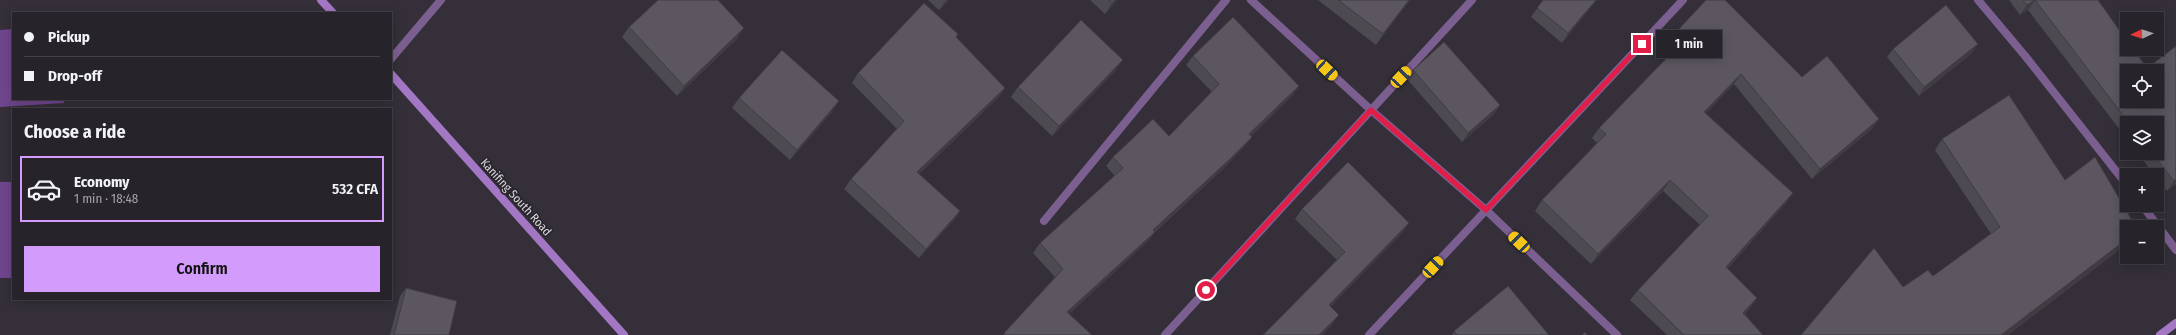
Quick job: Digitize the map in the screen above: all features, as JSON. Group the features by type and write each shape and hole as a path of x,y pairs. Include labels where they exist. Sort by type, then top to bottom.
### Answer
{"street":[{"path":"321,0 332,12"},
{"path":"392,58 441,0"},
{"path":"1044,222 1226,0"},
{"path":"1251,0 1371,110 1486,210 1617,335"},
{"path":"1165,335 1472,0"},
{"path":"1370,335 1683,0"},
{"path":"1978,0 2026,57 2120,176"},
{"name":"Kanifing South Road","path":"392,75 624,335"},
{"path":"2147,212 2176,250"},
{"path":"2160,335 2176,323"}],"shaded area":[{"path":"12,29 12,100 63,100 64,103 0,107 0,30"},
{"path":"0,182 12,182 12,278 0,278"}],"building":[{"path":"658,0 718,0 744,28 684,86 629,27"},
{"path":"1108,0 1115,0 1112,3"},
{"path":"1338,0 1409,0 1383,34"},
{"path":"1543,0 1596,0 1568,33 1537,8"},
{"path":"1706,0 1725,0 1802,77 1827,56 1879,119 1820,169 1741,74 1704,112 1793,193 1726,267 1757,298 1743,313 1763,335 1684,335 1638,290 1708,216 1670,180 1598,254 1542,200 1606,134 1599,128 1684,40 1676,32"},
{"path":"2023,0 2035,0 2027,5"},
{"path":"2035,0 2098,0 2120,31 2120,56 2138,56 2144,64 2120,64 2120,108 2164,108 2164,64 2152,64 2176,46 2176,179 2174,181 2158,160 2164,160 2164,116 2124,116"},
{"path":"924,3 958,34 956,37 1005,88 917,172 960,211 926,249 851,179 904,121 858,73"},
{"path":"1946,5 1978,44 1924,87 1893,49"},
{"path":"1233,17 1299,86 1249,134 1252,137 1229,160 1153,230 1155,232 1067,312 1092,335 1006,335 1004,333 1063,269 1040,243 1123,168 1113,157 1153,119 1169,136 1219,84 1193,56"},
{"path":"1081,20 1123,60 1059,126 1018,87"},
{"path":"1444,42 1500,105 1468,133 1413,70"},
{"path":"782,50 839,101 797,150 739,98"},
{"path":"2009,95 2065,180 2095,157 2120,200 2120,212 2127,212 2132,220 2120,220 2120,244 2001,335 1801,335 1874,248 1903,287 1928,270 1933,276 2000,227 1942,139"},
{"path":"1348,162 1409,223 1329,305 1339,315 1319,335 1263,335 1345,252 1302,209"},
{"path":"1508,286 1549,335 1457,335 1454,331"},
{"path":"406,288 457,301 449,335 394,335"}],"route":[{"path":"1206,290 1371,110 1486,210 1642,44"}]}
